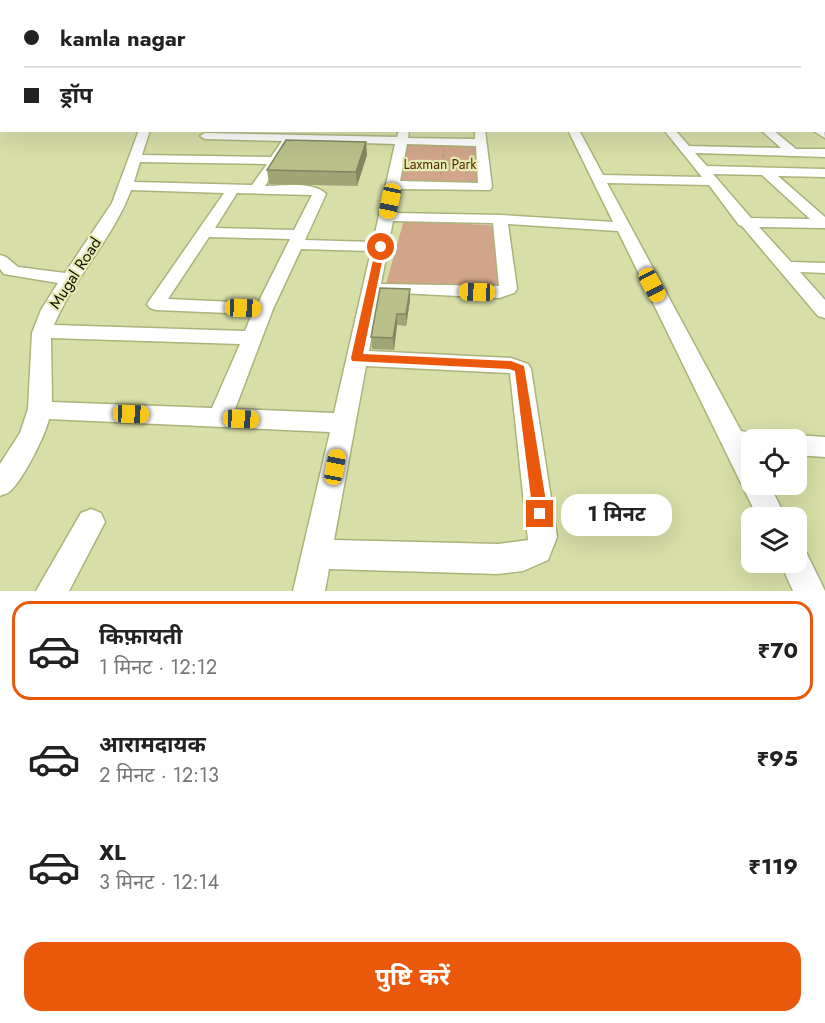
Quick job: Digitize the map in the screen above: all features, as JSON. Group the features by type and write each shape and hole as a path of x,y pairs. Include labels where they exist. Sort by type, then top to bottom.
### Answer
{"street":[{"name":"Mugal Road","path":"0,484 32,436 41,410 42,331 58,293 103,231 127,186 143,132"},
{"path":"574,132 622,227 741,440"},
{"path":"671,132 744,222 825,312"},
{"path":"768,132 793,152"},
{"path":"205,136 481,137 485,187 394,185"},
{"path":"309,591 403,136"},
{"path":"256,190 290,138"},
{"path":"686,149 824,153"},
{"path":"136,158 273,161"},
{"path":"598,179 766,172 825,173"},
{"path":"766,172 824,224"},
{"path":"127,186 318,193 299,240 264,309 220,418"},
{"path":"233,189 156,303 264,309"},
{"path":"387,216 500,219 622,227"},
{"path":"370,287 499,293 506,291 508,289 500,219"},
{"path":"744,222 824,224"},
{"path":"205,232 381,247"},
{"path":"0,260 10,270 16,272 68,279"},
{"path":"786,267 825,268"},
{"path":"42,331 252,338"},
{"path":"317,554 498,559 523,556 538,550 543,537 520,369 511,365 356,358"},
{"path":"41,410 344,423"},
{"path":"807,446 825,447"},
{"path":"52,591 91,522"},
{"path":"800,573 809,591"}],"path":[{"path":"440,183 444,148"},
{"path":"442,164 470,165 469,157"}],"green space":[{"name":"Laxman Park","path":"402,141 481,143 486,186 394,185"},
{"path":"404,220 499,226 500,291 386,284"}],"building":[{"path":"286,140 366,142 356,172 267,170"},
{"path":"380,288 410,289 406,314 397,314 393,338 371,337"}],"route":[{"path":"381,247 370,287 356,358 511,365 520,369 540,514"}]}
